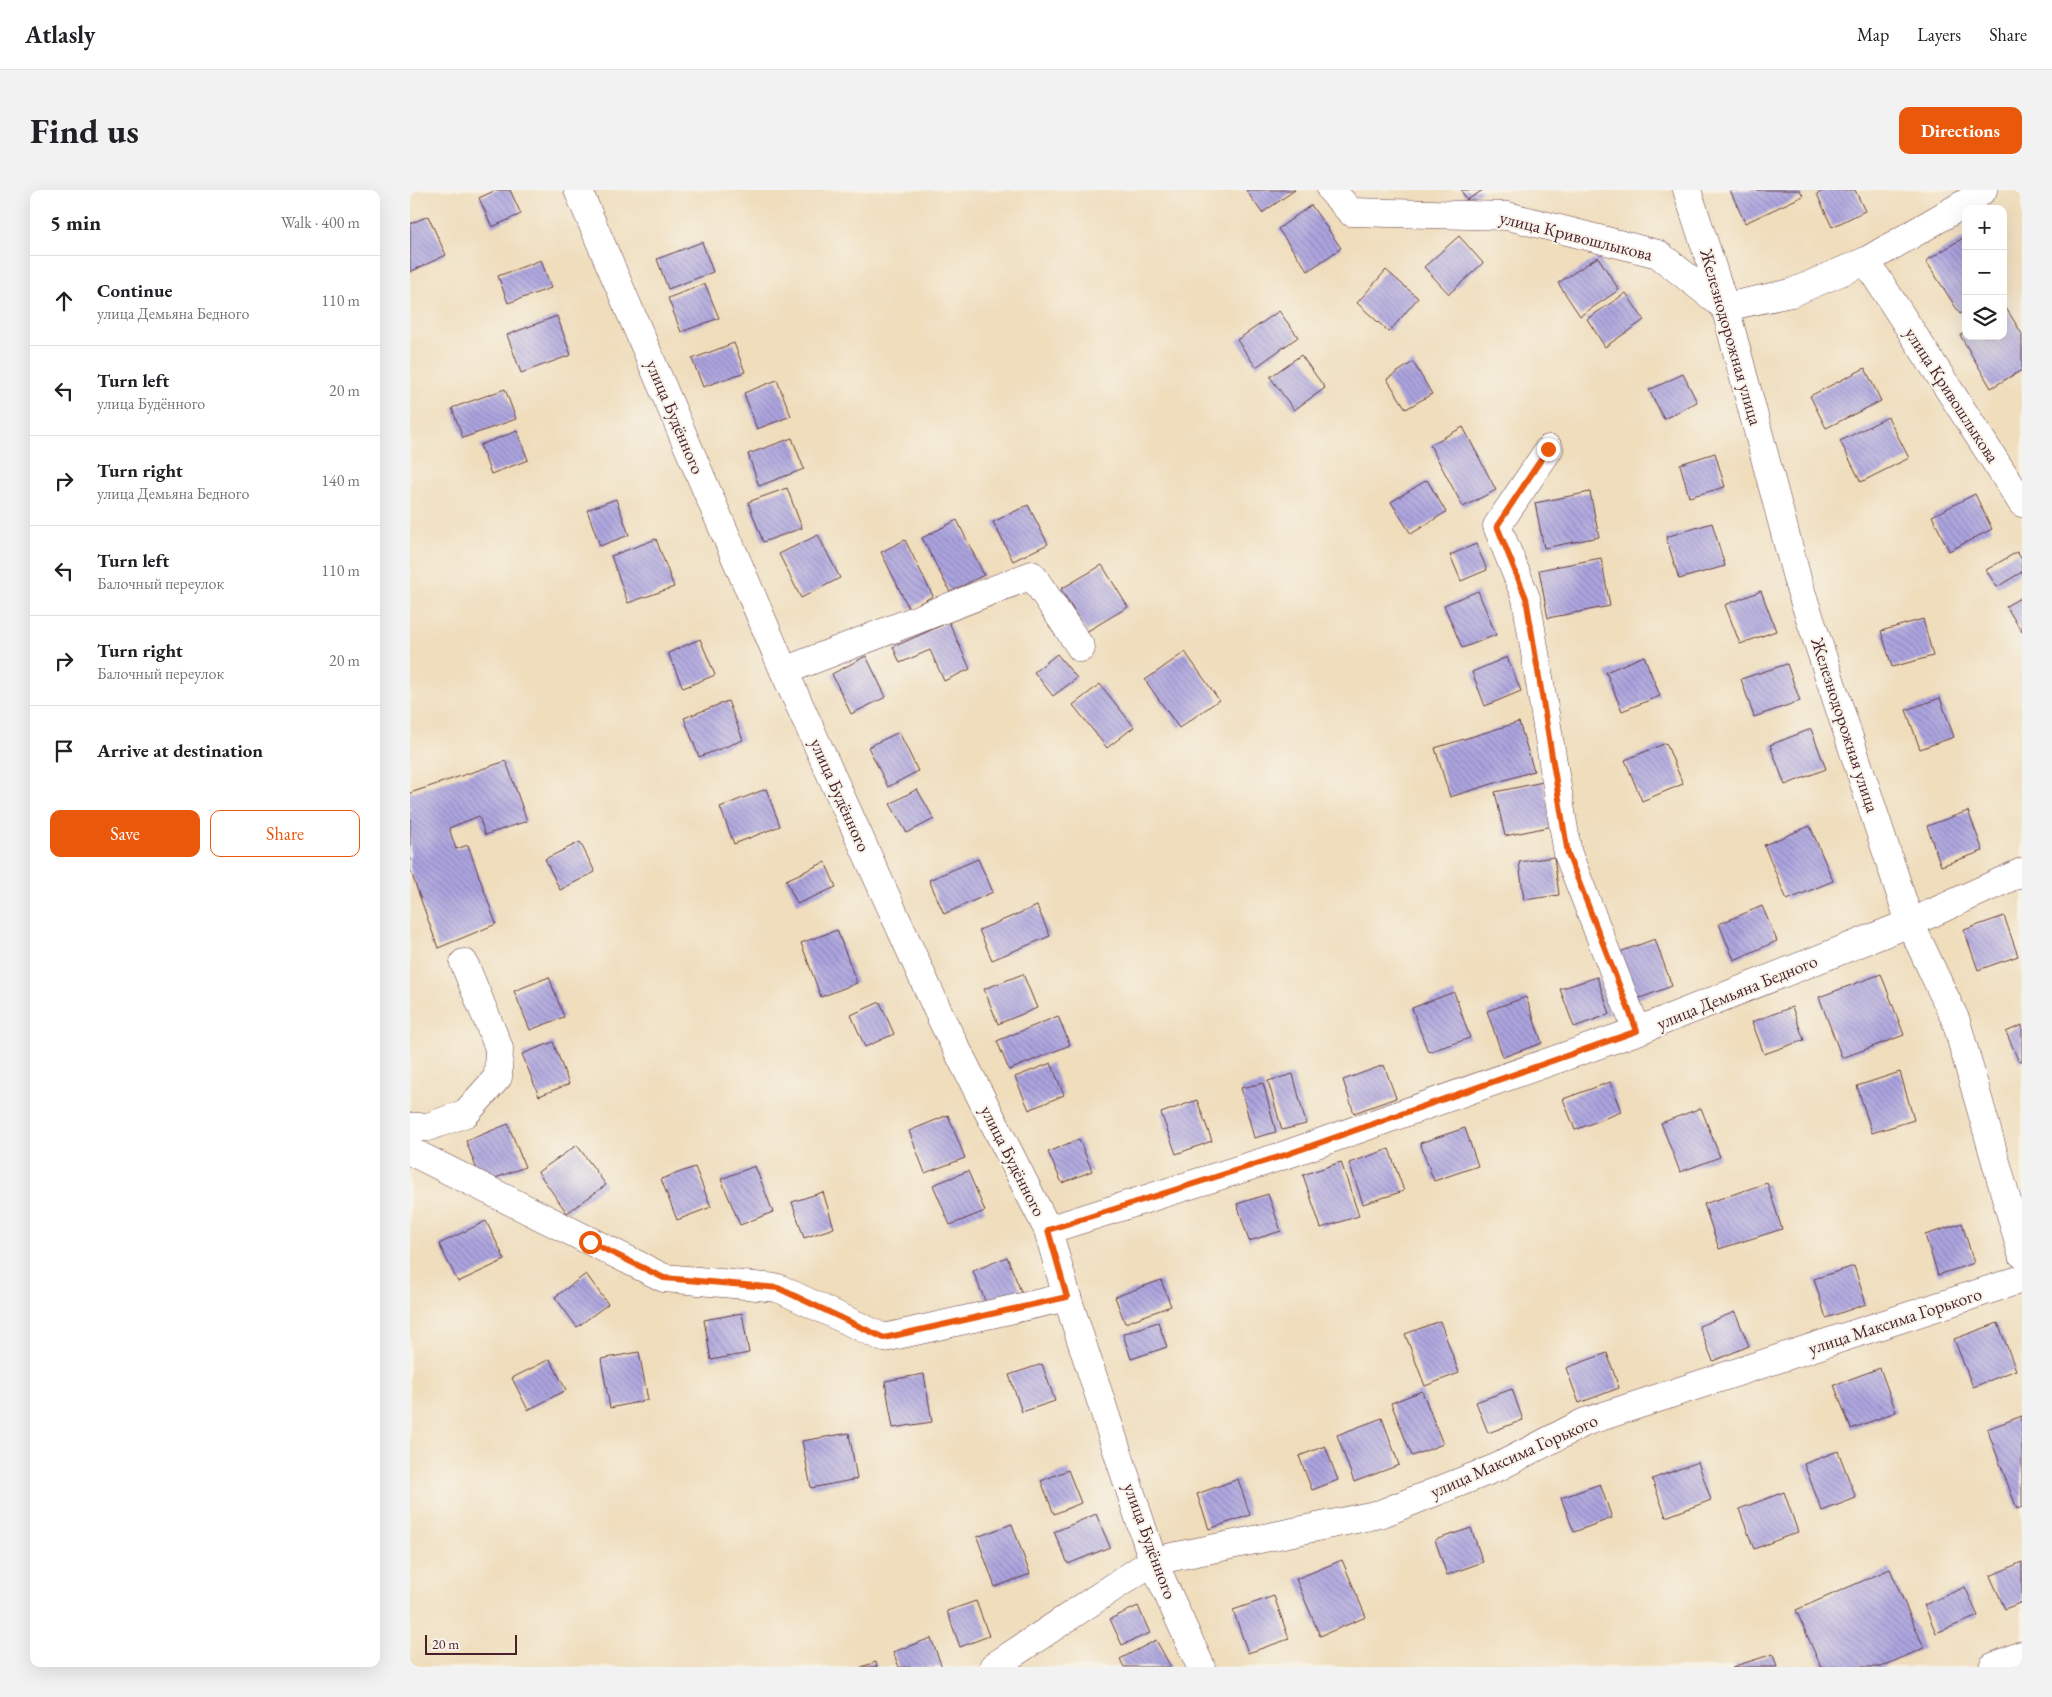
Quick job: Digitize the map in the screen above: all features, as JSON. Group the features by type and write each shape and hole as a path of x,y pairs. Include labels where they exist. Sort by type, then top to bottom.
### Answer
{"street":[{"name":"улица Будённого","path":"578,190 784,671 942,1020 1048,1230 1067,1297 1153,1561 1202,1667"},
{"name":"улица Кривошлыкова","path":"1331,190 1351,212 1508,216 1658,254 1725,307"},
{"name":"Железнодорожная улица","path":"1687,190 1725,307 1798,582 1910,923 1956,1021 2022,1254"},
{"path":"1725,307 1792,293 1866,261 1969,201 1983,190"},
{"name":"улица Кривошлыкова","path":"1866,261 2022,503"},
{"path":"1548,449 1497,526 1526,598 1568,854 1637,1031"},
{"path":"784,671 1032,575 1081,648"},
{"name":"улица Демьяна Бедного","path":"1048,1230 1285,1155 1637,1031 1910,923 2022,872"},
{"path":"410,1127 428,1127 466,1113 498,1078 499,1048 464,963"},
{"path":"410,1150 664,1278 778,1288 884,1338 1067,1297"},
{"name":"улица Максима Горького","path":"993,1667 1153,1561 1380,1514 1498,1467 1585,1422 2022,1279"},
{"path":"1993,1667 2022,1655"}],"building":[{"path":"496,190 510,190 521,214 492,227 479,198"},
{"path":"1246,190 1295,190 1262,213"},
{"path":"1461,190 1483,190 1467,200"},
{"path":"1730,190 1800,190 1803,196 1745,223"},
{"path":"1825,190 1855,190 1865,211 1832,227 1817,194"},
{"path":"1311,205 1341,248 1308,271 1278,229"},
{"path":"428,216 446,255 410,272 410,224"},
{"path":"1459,236 1483,263 1449,294 1424,267"},
{"path":"1962,238 1962,313 1960,314 1926,261"},
{"path":"702,242 713,272 668,289 657,259"},
{"path":"1598,257 1619,290 1580,316 1558,283"},
{"path":"541,260 551,288 508,303 498,276"},
{"path":"1386,270 1418,298 1389,332 1357,303"},
{"path":"705,284 719,318 681,332 668,298"},
{"path":"1626,293 1644,320 1605,347 1587,319"},
{"path":"2007,310 2022,334 2022,370 1991,388 1963,340 2007,340"},
{"path":"1279,311 1298,337 1256,367 1237,340"},
{"path":"557,316 571,355 521,373 507,335"},
{"path":"734,343 745,372 703,387 692,359"},
{"path":"1301,355 1325,388 1294,410 1270,377"},
{"path":"1413,362 1432,394 1406,409 1387,379"},
{"path":"1865,368 1881,401 1826,428 1810,396"},
{"path":"1683,374 1697,402 1664,419 1649,390"},
{"path":"777,380 791,416 757,429 744,393"},
{"path":"505,389 516,419 463,438 452,408"},
{"path":"1888,417 1909,458 1861,482 1840,441"},
{"path":"1463,427 1496,490 1463,507 1430,445"},
{"path":"517,431 528,460 491,474 480,445"},
{"path":"792,438 804,469 759,486 748,454"},
{"path":"1715,453 1725,487 1689,497 1680,464"},
{"path":"1427,480 1446,512 1411,534 1391,502"},
{"path":"787,488 802,528 763,542 748,502"},
{"path":"1590,492 1599,537 1544,548 1535,503"},
{"path":"1975,494 1992,529 1949,551 1932,516"},
{"path":"616,499 629,535 600,546 587,510"},
{"path":"1028,505 1048,544 1013,561 993,522"},
{"path":"957,520 984,575 950,592 922,538"},
{"path":"1712,523 1725,566 1679,579 1666,537"},
{"path":"818,535 840,578 801,598 779,554"},
{"path":"656,539 674,587 628,603 611,556"},
{"path":"905,540 933,596 909,609 881,552"},
{"path":"1476,544 1487,570 1461,581 1450,555"},
{"path":"2017,552 2022,560 2022,572 1997,587 1986,570"},
{"path":"1601,558 1610,606 1548,618 1539,570"},
{"path":"1102,565 1128,607 1086,632 1061,589"},
{"path":"1478,591 1496,635 1462,648 1444,605"},
{"path":"1761,591 1776,631 1740,644 1725,605"},
{"path":"2022,597 2022,632 2006,606"},
{"path":"1923,619 1933,656 1892,667 1881,631"},
{"path":"949,622 970,669 944,681 930,650 900,663 893,647"},
{"path":"700,639 715,675 683,688 668,653"},
{"path":"1185,652 1219,700 1179,728 1145,680"},
{"path":"1057,654 1077,678 1053,696 1034,672"},
{"path":"866,656 886,697 851,714 832,674"},
{"path":"1644,656 1660,696 1622,711 1606,672"},
{"path":"1507,657 1521,691 1485,706 1472,672"},
{"path":"1787,664 1800,701 1754,717 1741,679"},
{"path":"1100,684 1134,727 1107,748 1073,705"},
{"path":"1940,698 1954,737 1920,749 1906,710"},
{"path":"728,701 743,740 699,757 684,718"},
{"path":"1519,722 1534,771 1450,797 1435,748"},
{"path":"1811,729 1826,769 1785,785 1770,745"},
{"path":"899,732 918,771 888,787 868,747"},
{"path":"1666,743 1683,784 1642,801 1625,760"},
{"path":"506,761 527,821 485,835 479,816 449,828 456,849 468,845 496,924 438,948 410,869 410,793"},
{"path":"1543,782 1553,826 1505,836 1495,792"},
{"path":"766,789 780,826 734,844 720,807"},
{"path":"917,789 934,819 907,833 890,804"},
{"path":"1968,811 1983,851 1941,866 1927,826"},
{"path":"1810,826 1833,881 1787,900 1764,845"},
{"path":"580,842 595,872 560,890 545,859"},
{"path":"1554,857 1559,895 1524,900 1519,862"},
{"path":"978,859 993,892 944,914 929,880"},
{"path":"825,862 836,887 797,904 786,880"},
{"path":"1037,906 1050,936 992,960 979,930"},
{"path":"1762,906 1777,941 1734,960 1719,924"},
{"path":"2004,916 2018,956 1978,970 1964,930"},
{"path":"837,930 857,983 821,997 801,943"},
{"path":"1655,939 1672,986 1632,1001 1614,954"},
{"path":"1023,974 1037,1008 998,1024 984,989"},
{"path":"1881,974 1904,1035 1842,1058 1819,997"},
{"path":"549,977 564,1017 530,1030 514,991"},
{"path":"1597,977 1610,1014 1574,1027 1560,989"},
{"path":"1454,992 1470,1038 1428,1052 1412,1008"},
{"path":"1526,997 1542,1043 1503,1057 1487,1011"},
{"path":"880,1002 894,1034 865,1047 851,1015"},
{"path":"1792,1007 1804,1040 1764,1054 1752,1022"},
{"path":"1058,1016 1070,1045 1009,1070 997,1041"},
{"path":"2022,1025 2022,1061 2019,1062 2006,1032"},
{"path":"553,1042 569,1084 539,1096 522,1054"},
{"path":"1051,1063 1064,1095 1029,1110 1015,1077"},
{"path":"1384,1065 1396,1098 1354,1113 1343,1080"},
{"path":"1900,1072 1914,1120 1872,1133 1857,1086"},
{"path":"1293,1074 1306,1124 1282,1130 1268,1081"},
{"path":"1610,1082 1621,1112 1575,1130 1563,1099"},
{"path":"1263,1083 1276,1132 1254,1138 1241,1088"},
{"path":"1197,1100 1212,1141 1176,1154 1161,1113"},
{"path":"1701,1108 1720,1157 1680,1172 1661,1123"},
{"path":"948,1115 965,1158 925,1173 909,1131"},
{"path":"508,1124 525,1167 482,1183 466,1141"},
{"path":"1465,1128 1478,1166 1434,1181 1420,1143"},
{"path":"1079,1139 1092,1171 1062,1183 1048,1152"},
{"path":"577,1145 606,1185 567,1213 538,1172"},
{"path":"1389,1149 1404,1191 1363,1204 1349,1163"},
{"path":"1341,1162 1359,1216 1321,1228 1303,1175"},
{"path":"755,1166 773,1212 740,1225 721,1179"},
{"path":"695,1167 711,1207 677,1220 661,1179"},
{"path":"968,1171 985,1211 950,1225 933,1185"},
{"path":"1767,1183 1782,1229 1719,1249 1704,1204"},
{"path":"823,1192 834,1228 804,1238 792,1202"},
{"path":"1268,1194 1281,1231 1249,1241 1237,1204"},
{"path":"486,1221 505,1260 458,1282 439,1244"},
{"path":"1962,1223 1974,1263 1938,1275 1925,1235"},
{"path":"1007,1257 1022,1294 988,1308 973,1271"},
{"path":"1854,1266 1866,1304 1826,1318 1814,1279"},
{"path":"586,1274 608,1304 577,1327 555,1297"},
{"path":"1161,1280 1171,1306 1125,1323 1115,1297"},
{"path":"1735,1312 1749,1346 1713,1361 1699,1326"},
{"path":"742,1313 749,1353 711,1360 704,1320"},
{"path":"1440,1321 1459,1373 1425,1386 1405,1334"},
{"path":"1158,1322 1167,1347 1131,1359 1123,1334"},
{"path":"1998,1323 2016,1370 1973,1387 1954,1339"},
{"path":"639,1352 648,1400 610,1408 601,1359"},
{"path":"1607,1353 1619,1388 1579,1403 1566,1368"},
{"path":"550,1359 566,1390 528,1410 512,1378"},
{"path":"1042,1364 1055,1401 1022,1412 1009,1375"},
{"path":"1880,1368 1896,1412 1851,1429 1834,1385"},
{"path":"924,1374 932,1422 893,1428 885,1381"},
{"path":"1512,1389 1523,1420 1488,1433 1476,1402"},
{"path":"1422,1391 1443,1444 1412,1456 1391,1403"},
{"path":"2022,1416 2022,1507 2017,1509 1987,1429"},
{"path":"1382,1418 1399,1465 1354,1482 1337,1435"},
{"path":"849,1433 857,1479 811,1488 802,1441"},
{"path":"1325,1446 1338,1480 1312,1490 1299,1456"},
{"path":"1838,1451 1856,1498 1822,1511 1804,1464"},
{"path":"1698,1462 1711,1500 1666,1517 1652,1479"},
{"path":"1068,1470 1081,1503 1054,1514 1041,1481"},
{"path":"1238,1479 1250,1515 1209,1529 1197,1494"},
{"path":"1600,1484 1612,1518 1574,1532 1561,1498"},
{"path":"1784,1492 1798,1532 1754,1549 1739,1509"},
{"path":"1096,1514 1110,1547 1068,1564 1054,1532"},
{"path":"1012,1524 1030,1574 995,1587 977,1537"},
{"path":"1471,1528 1483,1562 1447,1575 1435,1540"},
{"path":"1342,1560 1366,1617 1320,1636 1296,1579"},
{"path":"2022,1562 2022,1602 2005,1609 1990,1576"},
{"path":"1890,1569 1924,1648 1881,1667 1821,1667 1796,1610"},
{"path":"1965,1587 1978,1616 1936,1633 1924,1605"},
{"path":"1274,1596 1289,1639 1248,1653 1233,1610"},
{"path":"976,1601 989,1636 960,1647 947,1611"},
{"path":"1138,1606 1150,1633 1122,1645 1110,1619"},
{"path":"931,1638 942,1667 899,1667 893,1652"},
{"path":"1156,1640 1171,1667 1124,1667 1120,1659"},
{"path":"1773,1654 1777,1667 1732,1667"},
{"path":"876,1662 877,1667 861,1667"}],"route":[{"path":"590,1242 664,1278 778,1288 884,1338 1067,1297 1048,1230 1285,1155 1637,1031 1568,854 1526,598 1497,526 1548,449"}]}
